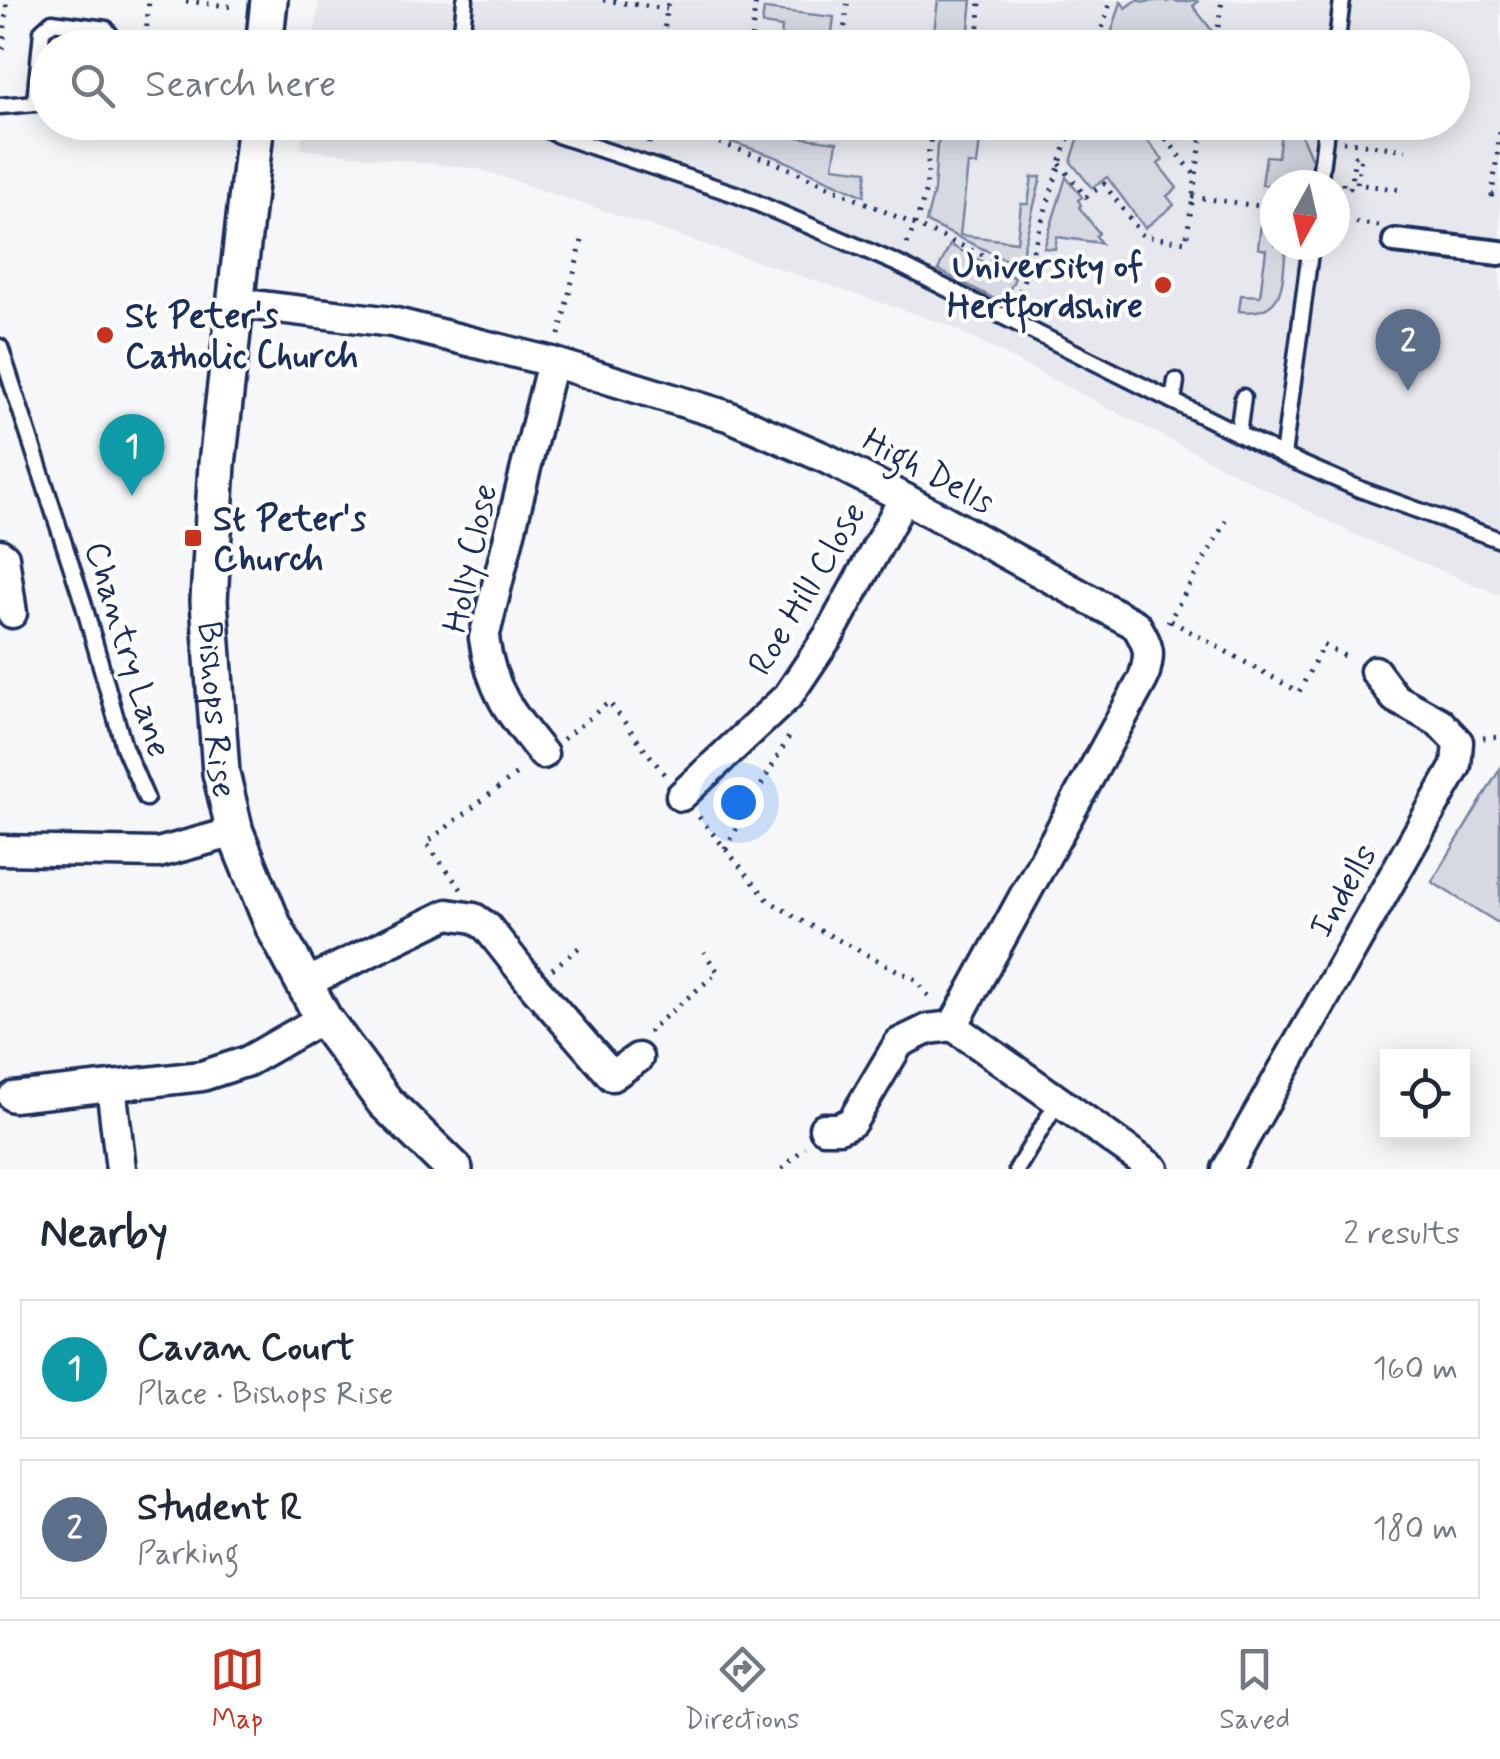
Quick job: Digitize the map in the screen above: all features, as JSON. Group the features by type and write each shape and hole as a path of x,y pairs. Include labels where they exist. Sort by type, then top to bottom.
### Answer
{"street":[{"path":"252,4 259,30"},
{"name":"Bishops Rise","path":"254,140 218,464 209,601 221,773 235,832 273,924 323,1018 385,1102 454,1169"},
{"path":"1395,241 1500,253"},
{"name":"High Dells","path":"237,302 392,322 552,362 728,416 904,498 1136,625 1146,640"},
{"name":"Holly Close","path":"543,754 500,696 488,667 484,638 552,362"},
{"name":"Roe Hill Close","path":"682,796 788,696 830,635 904,498"},
{"path":"0,554 4,557 12,613"},
{"path":"953,1026 1143,679 1150,658 1146,640"},
{"name":"Indells","path":"1227,1169 1456,766 1458,742 1439,722 1395,698 1375,671"},
{"path":"0,850 158,853 235,832"},
{"path":"304,984 448,914 474,918 487,928 612,1076 638,1058"},
{"path":"13,1096 202,1076 248,1062 323,1018"},
{"path":"824,1128 839,1128 852,1122 899,1043 928,1029 953,1026 1154,1169"},
{"path":"111,1086 121,1169"}],"lane":[{"path":"462,30 465,0"},
{"path":"1338,30 1342,0"},
{"path":"43,30 52,22 107,30"},
{"path":"0,106 30,103"},
{"path":"573,140 738,195 898,264 1284,456 1362,490 1500,540"},
{"path":"1321,170 1325,140"},
{"path":"1284,456 1309,260"},
{"name":"Chantry Lane","path":"0,347 83,602 124,747 146,798"},
{"path":"1109,369 1111,352"},
{"path":"1173,401 1176,380"},
{"path":"1238,434 1243,397"},
{"path":"1017,1169 1058,1101"}],"path":[{"path":"3,49 8,0"},
{"path":"146,30 149,0"},
{"path":"603,0 667,8"},
{"path":"664,30 668,0"},
{"path":"752,30 756,0"},
{"path":"844,30 848,0"},
{"path":"979,30 980,0"},
{"path":"1102,30 1112,0"},
{"path":"1218,30 1222,0"},
{"path":"186,1 252,4"},
{"path":"1500,132 1492,194 1500,195"},
{"path":"711,140 774,162 1025,274"},
{"path":"898,264 927,184 930,140"},
{"path":"1011,320 1067,140"},
{"path":"1167,140 1196,176"},
{"path":"1060,164 1086,197 1104,184 1143,236 1186,242 1201,140"},
{"path":"1366,140 1406,150"},
{"path":"1350,188 1354,156 1361,157 1357,184 1401,190"},
{"path":"1192,197 1260,206"},
{"path":"552,362 583,236"},
{"path":"1146,640 1171,621 1226,521"},
{"path":"1171,621 1299,692 1323,645 1375,671"},
{"path":"726,848 794,728 788,696"},
{"path":"464,893 426,844 609,702 768,900 916,980 953,1026"},
{"path":"638,1058 651,1029 718,972 704,952"}],"shaded area":[{"name":"University of Hertfordshire","path":"319,0 1500,0 1500,595 1355,535 945,324 478,169 301,149 302,140 1470,140 1470,30 315,30"},
{"path":"938,0 972,0 969,30 934,30"},
{"path":"1137,0 1196,0 1193,6 1211,30 1112,30 1121,2 1126,8"},
{"path":"764,9 834,17 832,30 782,30 762,24"},
{"path":"726,140 837,142 833,167 867,171 864,196 776,157"},
{"path":"939,140 980,140 977,165 968,164 960,235 1017,242 1021,204 1028,204 1032,177 1041,177 1019,266 926,222 934,191"},
{"path":"1078,140 1147,140 1163,160 1158,164 1177,188 1167,196 1174,205 1145,228 1107,177 1092,188 1071,162"},
{"path":"1280,140 1303,140 1313,162 1312,170 1264,170 1266,156 1278,157"},
{"path":"1066,177 1082,197 1079,207 1099,233 1096,236 1101,243 1057,237 1055,249 1044,248"},
{"path":"950,245 1015,278 1003,303 938,270"},
{"path":"1265,260 1284,260 1282,283 1274,302 1255,311 1239,311 1241,295 1260,296"},
{"path":"1500,769 1500,924 1432,882"}],"place":[{"name":"University of Hertfordshire","path":"1163,285"},
{"name":"St Peter's Catholic Church","path":"105,335"},
{"name":"Student R","path":"1408,391"},
{"name":"Cavan Court","path":"132,496"},
{"name":"St Peter's Church","path":"193,538"}]}
